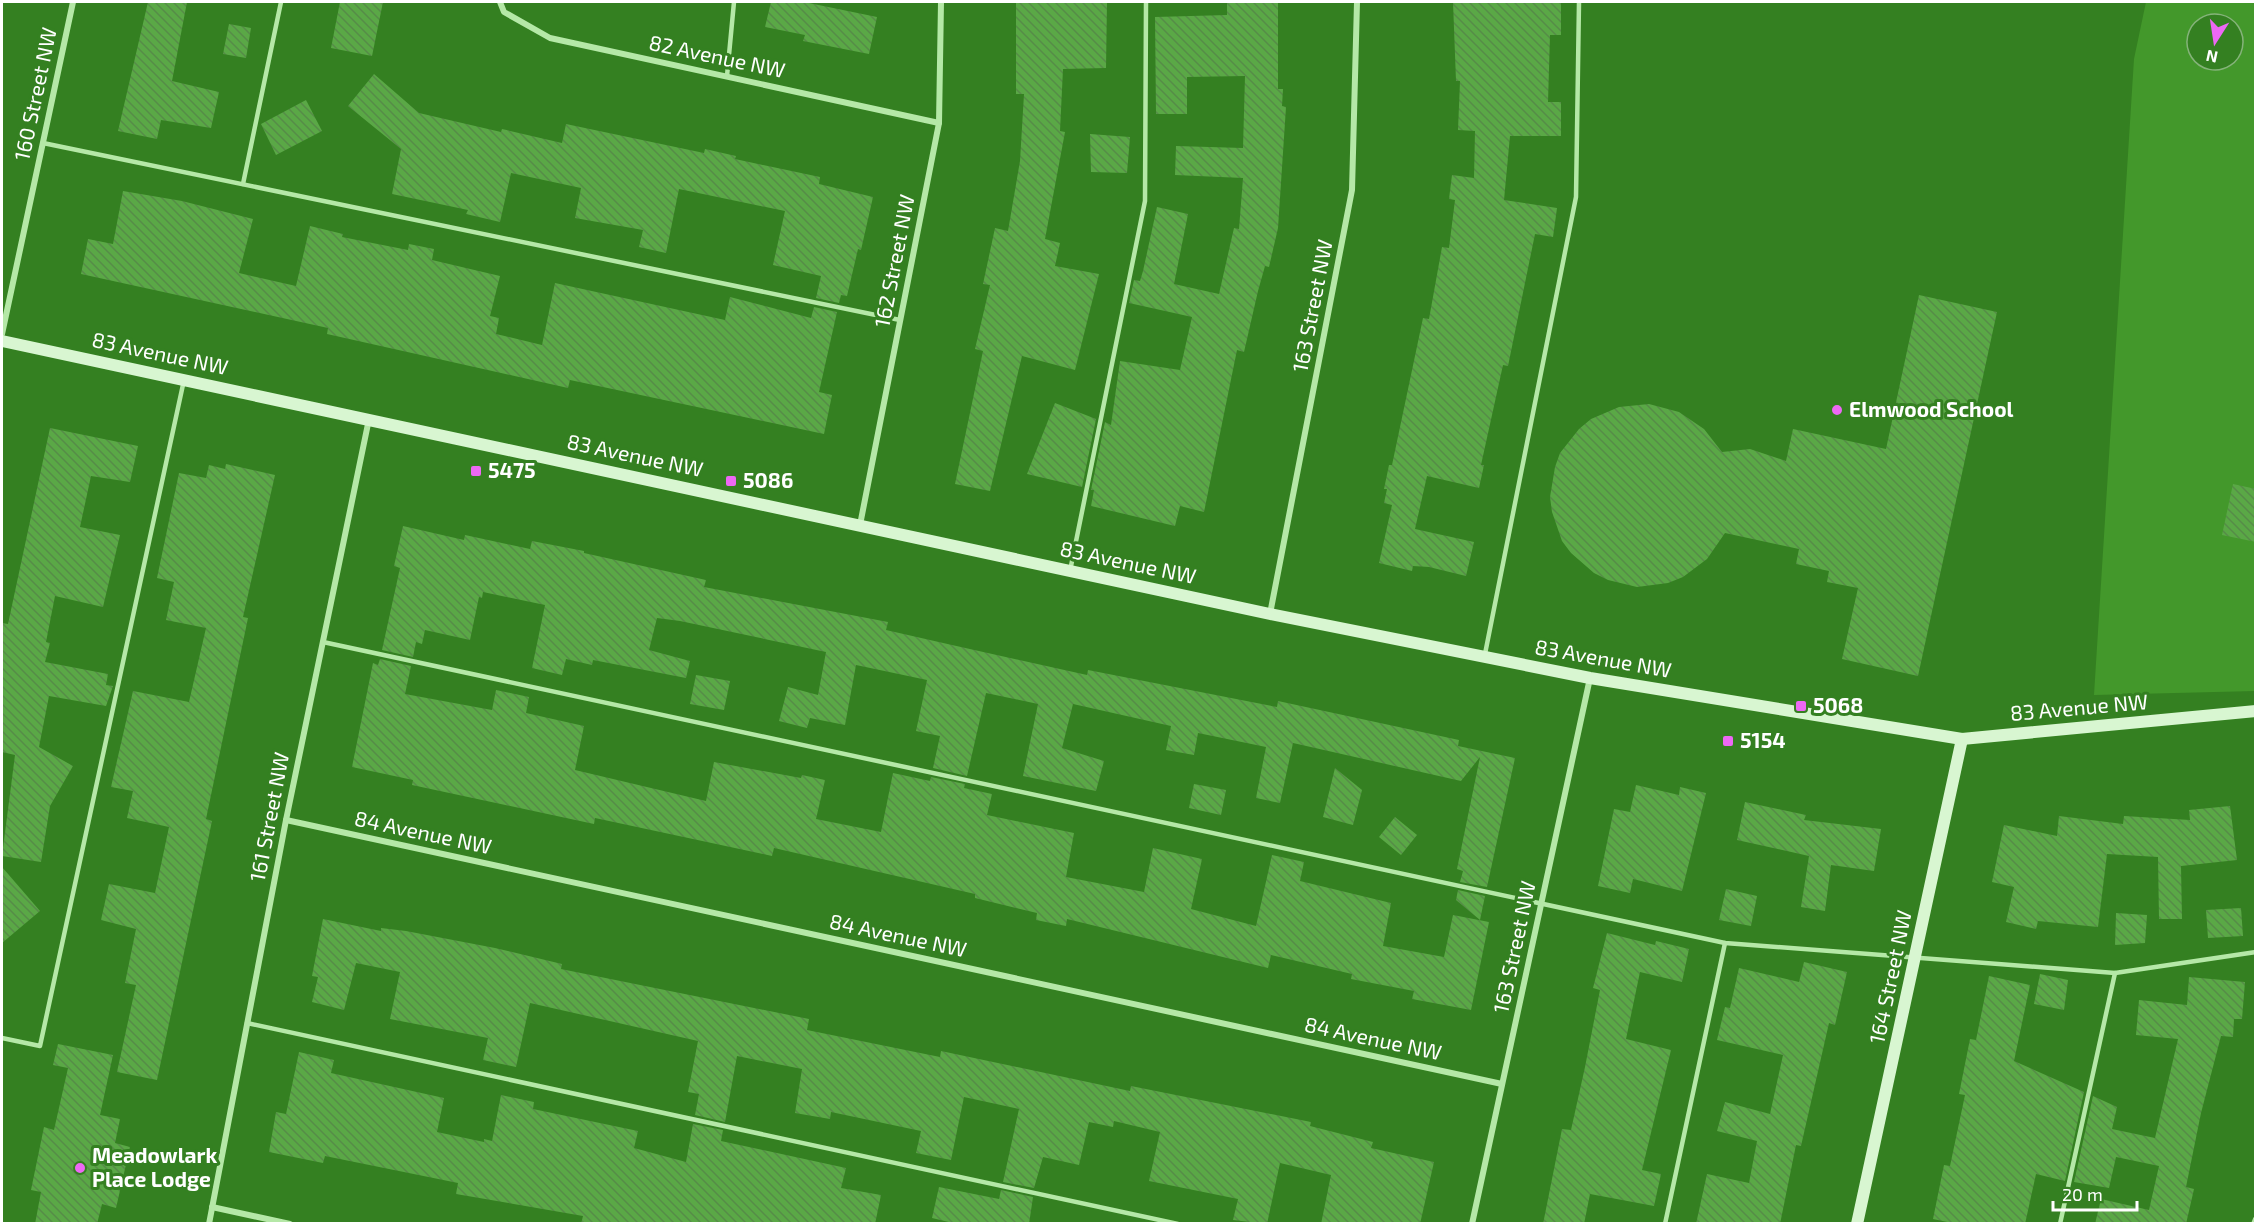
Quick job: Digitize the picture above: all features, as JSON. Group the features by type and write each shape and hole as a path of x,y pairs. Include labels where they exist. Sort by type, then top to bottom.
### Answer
{"street":[{"name":"160 Street NW","path":"2,334 73,2"},
{"name":"82 Avenue NW","path":"500,2 504,12 550,38 939,123"},
{"name":"162 Street NW","path":"860,525 939,123 941,2"},
{"name":"163 Street NW","path":"1270,614 1352,190 1357,2"},
{"name":"83 Avenue NW","path":"2,341 369,418 1270,614 1590,678 1962,739 2256,711"},
{"name":"161 Street NW","path":"209,1224 286,820 369,418"},
{"name":"163 Street NW","path":"1472,1224 1590,678"},
{"name":"164 Street NW","path":"1857,1224 1962,739"},
{"name":"84 Avenue NW","path":"286,820 1502,1083"},
{"path":"212,1207 290,1224"},
{"path":"2254,1224 2256,1219"}],"lane":[{"path":"243,184 281,2"},
{"path":"727,76 734,2"},
{"path":"1070,570 1145,201 1146,2"},
{"path":"1484,657 1576,198 1579,2"},
{"path":"43,143 900,320"},
{"path":"2,1038 40,1046 184,379"},
{"path":"323,642 1725,943 2115,973 2256,952"},
{"path":"1665,1224 1725,943"},
{"path":"2060,1224 2115,973"},
{"path":"247,1023 1178,1224"}],"green space":[{"path":"2146,2 2255,2 2255,691 2094,695 2134,59"}],"building":[{"path":"148,2 187,2 172,81 219,92 211,128 161,120 157,139 118,131"},
{"path":"340,2 383,2 372,56 331,48"},
{"path":"771,2 804,2 877,17 869,54 803,41 805,35 765,27"},
{"path":"1016,2 1107,2 1106,68 1063,69 1060,131 1065,132 1045,239 1060,243 1055,266 1099,274 1075,370 1022,356 990,491 955,484 983,351 975,349 990,285 983,284 995,228 1008,231 1020,161 1024,94 1016,94"},
{"path":"1227,2 1278,2 1278,89 1283,89 1282,106 1286,107 1278,228 1269,267 1265,266 1258,291 1244,352 1237,350 1204,512 1180,506 1175,526 1091,506 1094,490 1091,490 1105,422 1111,425 1120,361 1180,370 1192,317 1129,303 1134,280 1140,281 1143,271 1157,207 1188,214 1174,284 1219,294 1234,228 1239,229 1243,178 1175,175 1176,146 1243,148 1245,76 1187,77 1187,114 1156,114 1155,17 1227,15"},
{"path":"1453,2 1561,2 1561,35 1550,35 1548,102 1561,102 1561,136 1510,136 1504,200 1557,208 1553,237 1535,234 1508,366 1503,365 1481,465 1484,465 1479,488 1427,476 1415,529 1474,542 1466,576 1429,567 1413,566 1412,571 1379,563 1392,505 1384,503 1387,489 1384,489 1389,465 1392,465 1423,318 1429,319 1442,247 1449,248 1455,200 1449,199 1452,175 1474,178 1475,131 1458,130 1460,81 1456,81"},
{"path":"229,24 251,28 246,58 223,54"},
{"path":"374,74 419,113 562,143 566,124 704,153 705,149 736,156 735,159 820,177 819,184 873,197 861,250 858,249 847,296 841,295 839,303 816,298 821,276 773,265 785,211 679,189 666,253 639,247 643,230 575,218 581,188 511,173 500,222 466,214 468,210 392,194 401,149 348,106"},
{"path":"306,100 322,131 276,155 261,124"},
{"path":"1090,134 1130,137 1127,173 1091,172"},
{"path":"123,191 182,201 253,219 239,273 296,286 310,226 343,234 342,237 408,250 409,244 434,249 432,260 500,276 490,316 499,318 496,334 542,345 555,283 725,320 730,297 811,318 814,307 837,312 819,392 832,395 824,434 570,380 568,388 327,334 328,328 81,274 88,239 113,244"},
{"path":"1919,295 1997,312 1918,676 1842,659 1858,588 1827,582 1829,571 1796,564 1799,549 1725,533 1707,559 1683,577 1668,583 1637,587 1608,580 1594,573 1571,553 1562,541 1552,512 1550,497 1560,453 1579,429 1591,419 1619,407 1649,404 1679,412 1704,429 1722,452 1750,449 1786,461 1793,429 1886,449"},
{"path":"1055,403 1096,419 1082,487 1027,474"},
{"path":"50,428 138,446 130,482 91,476 80,527 120,535 103,607 55,596 46,642 50,643 45,662 108,674 106,685 113,686 106,706 49,696 39,747 73,766 50,806 41,862 2,856 15,755 2,752 2,623 8,624"},
{"path":"226,464 275,475 243,617 248,618 206,819 212,821 157,1080 117,1072 136,985 125,983 136,929 101,920 109,884 155,893 169,827 127,818 133,791 111,787 133,691 189,702 206,628 166,620 174,582 157,578 179,473 206,478 209,465 225,469"},
{"path":"2233,484 2256,489 2256,542 2222,535"},
{"path":"403,526 464,540 465,535 530,549 532,541 584,551 584,553 706,580 704,587 888,622 886,630 952,645 1087,675 1088,670 1277,707 1278,701 1459,740 1458,746 1515,758 1487,887 1460,882 1463,871 1457,869 1480,757 1461,781 1293,743 1280,803 1256,798 1266,747 1198,733 1194,755 1166,750 1171,726 1073,704 1062,748 1104,761 1096,791 1023,776 1038,704 986,693 967,776 933,768 940,736 916,731 927,680 856,665 845,725 810,718 807,728 779,721 788,687 818,695 826,652 680,621 657,618 649,650 690,661 686,678 593,660 592,665 566,659 562,675 532,668 545,605 483,592 482,598 479,597 470,640 425,630 422,644 416,642 413,657 382,650 400,568 394,566"},
{"path":"380,659 411,666 405,694 492,710 496,690 529,697 526,713 584,726 575,770 706,801 714,762 801,778 802,775 825,780 816,819 881,832 893,773 930,781 931,777 965,784 964,788 992,794 987,815 1074,833 1066,877 1144,892 1153,848 1202,859 1191,909 1256,926 1272,855 1304,862 1300,881 1391,903 1383,946 1444,957 1453,915 1489,922 1471,1010 1412,999 1414,991 1351,979 1352,974 1271,955 1268,968 1067,919 1066,926 1036,920 1037,913 975,898 975,894 774,848 772,856 595,818 594,824 412,785 413,780 352,767 373,663 378,665"},
{"path":"696,675 730,681 724,710 690,704"},
{"path":"1335,768 1362,790 1353,825 1323,817"},
{"path":"1194,784 1226,790 1221,815 1189,808"},
{"path":"1636,785 1679,795 1680,787 1706,793 1682,891 1633,879 1630,893 1598,886 1614,809 1630,812"},
{"path":"1745,802 1806,815 1804,820 1881,829 1874,871 1831,865 1825,911 1801,907 1809,856 1737,840"},
{"path":"2230,806 2237,860 2181,866 2182,919 2159,919 2158,857 2107,854 2098,927 2038,921 2036,929 2006,922 2014,887 1992,882 2004,825 2057,836 2059,816 2123,824 2124,816 2190,820 2189,810"},
{"path":"1395,817 1417,835 1401,855 1379,837"},
{"path":"2,867 40,911 2,943"},
{"path":"1726,889 1757,896 1751,926 1719,920"},
{"path":"1458,890 1485,896 1480,920 1456,900"},
{"path":"2241,908 2243,936 2208,938 2206,910"},
{"path":"2116,913 2147,915 2145,943 2115,945"},
{"path":"323,919 381,931 381,928 406,931 495,948 562,964 561,969 809,1019 807,1030 940,1057 941,1051 1130,1091 1131,1086 1311,1122 1310,1126 1373,1142 1371,1148 1434,1162 1420,1224 1321,1224 1331,1175 1280,1163 1267,1224 1233,1220 1238,1199 1149,1181 1160,1132 1114,1121 1113,1127 1089,1122 1079,1165 1043,1157 1034,1188 1003,1182 1019,1109 964,1097 951,1160 916,1153 921,1131 831,1112 830,1119 795,1113 802,1069 737,1056 725,1122 695,1115 699,1094 688,1092 698,1041 530,1003 516,1067 483,1060 488,1038 390,1019 400,972 356,963 344,1010 312,1002 318,977 312,976"},
{"path":"1607,933 1655,945 1656,941 1689,949 1682,982 1640,972 1626,1039 1671,1050 1642,1170 1661,1174 1654,1206 1590,1194 1584,1224 1543,1224 1562,1129 1571,1130 1585,1067 1600,990 1593,988"},
{"path":"1804,962 1847,972 1835,1025 1829,1023 1801,1146 1796,1145 1780,1224 1696,1224 1707,1174 1749,1183 1757,1141 1717,1131 1725,1102 1770,1114 1783,1055 1717,1040 1725,1007 1730,1008 1739,968 1799,982"},
{"path":"2040,974 2068,980 2064,1010 2034,1004"},
{"path":"1989,976 2030,985 2014,1061 2084,1092 2065,1181 2036,1174 2025,1224 1957,1224 1933,1219 1944,1165 1950,1166 1965,1095 1959,1094 1970,1039 1976,1040"},
{"path":"2189,977 2245,982 2242,1019 2234,1019 2233,1037 2221,1036 2201,1113 2186,1187 2194,1189 2186,1224 2095,1224 2101,1199 2149,1210 2159,1166 2116,1157 2109,1188 2074,1182 2093,1096 2117,1107 2112,1129 2155,1138 2178,1039 2136,1035 2139,1000 2187,1005"},
{"name":"Meadowlark Place Lodge","path":"58,1044 113,1055 100,1115 120,1119 115,1143 130,1147 116,1208 102,1204 97,1224 35,1224 41,1192 31,1190 44,1127 54,1130 68,1068 53,1065"},
{"path":"299,1052 334,1060 331,1073 444,1098 437,1132 484,1142 484,1139 492,1141 501,1095 534,1102 533,1109 638,1131 634,1148 686,1162 693,1124 723,1130 721,1141 846,1168 841,1188 881,1195 875,1224 581,1224 583,1216 456,1194 458,1183 325,1156 323,1163 269,1152 276,1112 286,1114"},
{"path":"939,1187 999,1199 1001,1190 1033,1197 1029,1224 957,1224 932,1218"}],"place":[{"name":"Elmwood School","path":"1837,410"},
{"name":"5475","path":"476,471"},
{"name":"5086","path":"731,481"},
{"name":"5068","path":"1801,706"},
{"name":"5154","path":"1728,741"},
{"name":"Meadowlark Place Lodge","path":"80,1168"}]}
